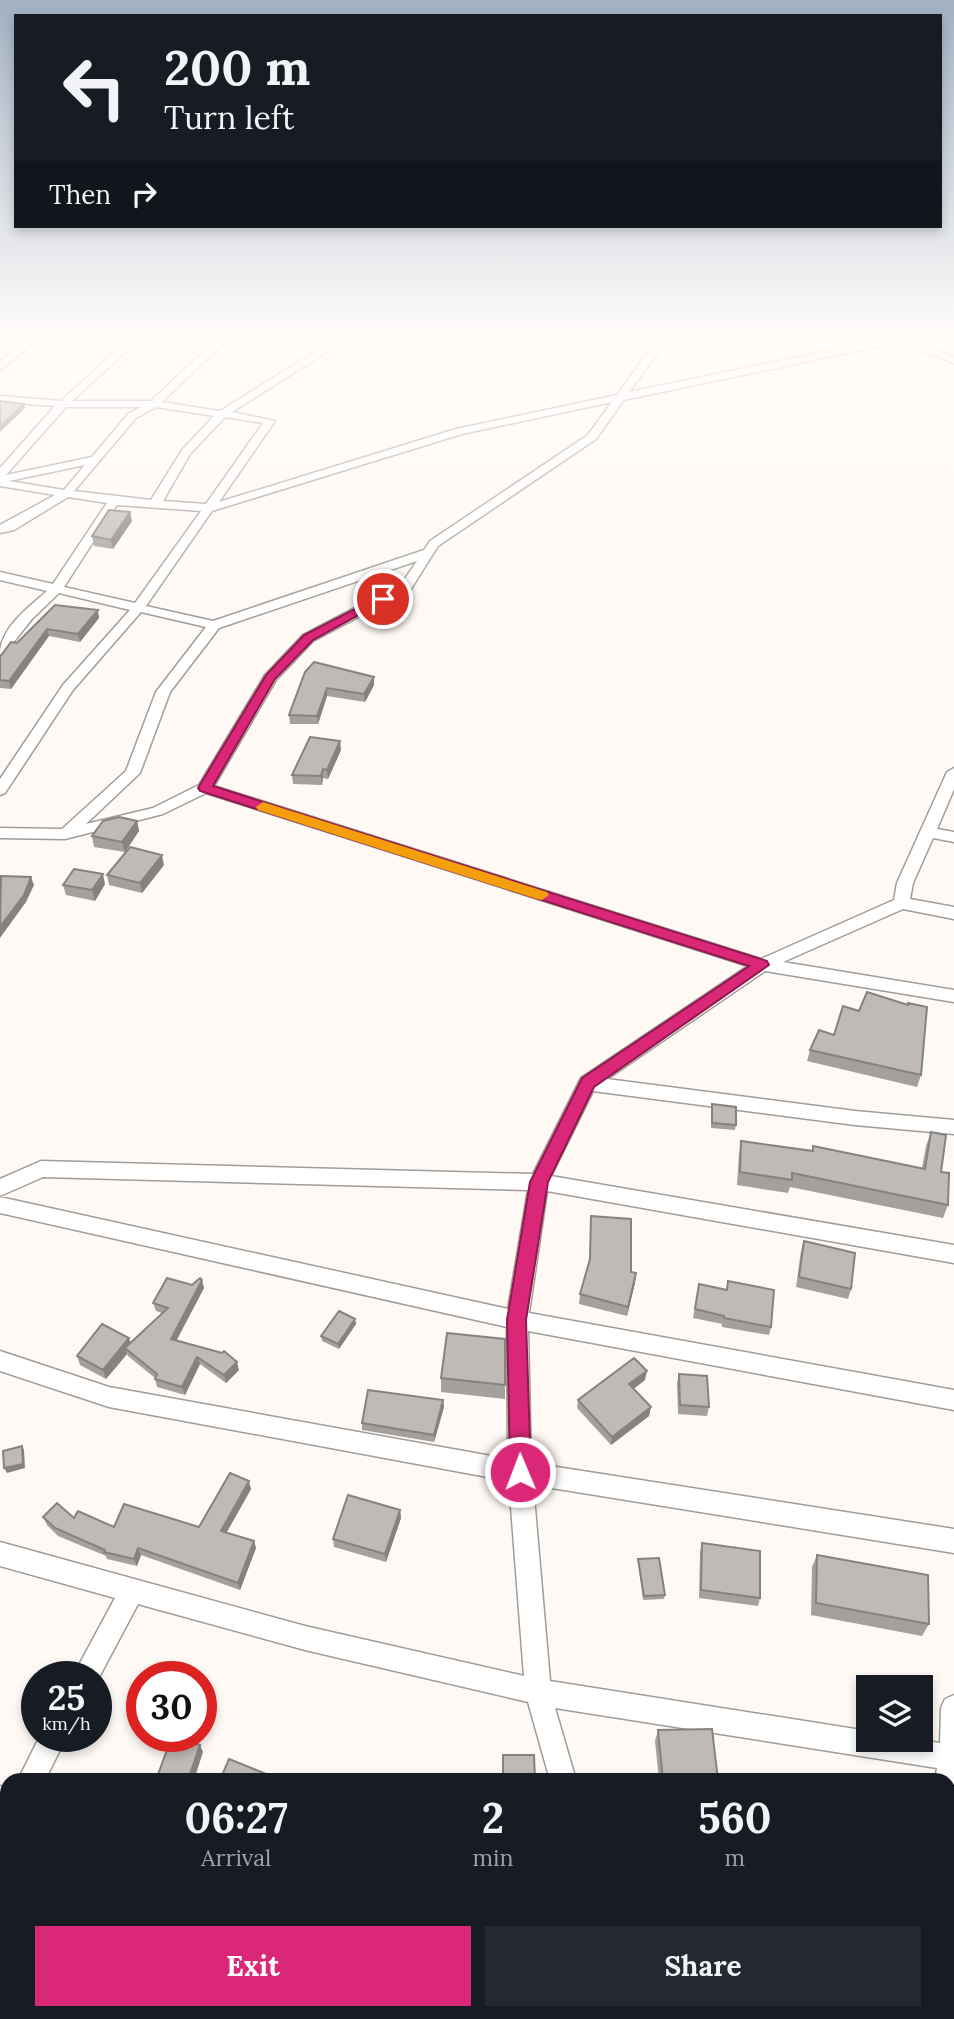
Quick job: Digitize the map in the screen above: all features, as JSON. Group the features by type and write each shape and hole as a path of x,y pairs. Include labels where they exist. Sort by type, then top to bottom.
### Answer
{"street":[{"path":"0,475 41,429"},
{"path":"0,539 5,528 67,493 121,429"},
{"path":"155,504 186,452 208,429"},
{"path":"0,790 68,688 138,608 264,429"},
{"path":"0,481 114,500 211,508 469,429"},
{"path":"0,833 65,834 158,811 205,788 270,678 308,638 407,586 434,544 592,437 598,429"},
{"path":"0,457 15,458"},
{"path":"0,481 96,459"},
{"path":"0,650 27,616 56,589 114,500"},
{"path":"0,576 214,625 428,553"},
{"path":"65,834 133,773 163,692 214,625"},
{"path":"901,904 905,883 954,772"},
{"path":"205,788 762,965 954,996"},
{"path":"928,832 954,837"},
{"path":"561,1773 538,1692 520,1472 517,1320 539,1182 587,1083 762,965 901,904 954,913"},
{"path":"587,1083 855,1118 954,1127"},
{"path":"0,1188 41,1168 539,1182 954,1254"},
{"path":"0,1205 517,1320 954,1400"},
{"path":"0,1361 109,1397 194,1415 520,1472 954,1541"},
{"path":"0,1554 305,1638 538,1692 951,1765 954,1708"},
{"path":"94,1661 132,1591"},
{"path":"35,1773 46,1752"}],"building":[{"path":"109,510 130,512 111,540 92,536"},
{"path":"55,605 98,610 78,634 47,629 9,681 0,680 0,657 11,642 17,643"},
{"path":"314,662 374,677 364,694 327,688 317,716 289,715 305,672"},
{"path":"310,737 340,741 327,770 323,769 321,776 292,775"},
{"path":"119,817 137,821 122,842 92,836 103,821"},
{"path":"130,847 162,855 140,883 107,875"},
{"path":"74,869 103,874 92,890 63,885"},
{"path":"1,876 31,877 24,895 0,927"},
{"path":"867,992 908,1005 927,1007 921,1075 810,1050 819,1030 834,1035 843,1006 859,1011"},
{"path":"712,1104 736,1107 736,1125 712,1123"},
{"path":"931,1132 946,1135 941,1172 949,1173 948,1205 792,1173 792,1180 740,1172 741,1141 813,1151 813,1146 925,1169"},
{"path":"591,1216 631,1219 631,1272 636,1273 628,1307 580,1294 590,1259"},
{"path":"804,1241 855,1253 851,1289 799,1277"},
{"path":"167,1278 192,1285 200,1278 202,1280 171,1339 222,1353 224,1351 237,1362 224,1375 197,1357 182,1387 155,1379 157,1374 125,1348 168,1308 153,1303"},
{"path":"728,1281 774,1290 771,1327 695,1309 699,1284 727,1290"},
{"path":"339,1311 355,1319 338,1344 321,1336"},
{"path":"102,1324 129,1338 103,1370 77,1356"},
{"path":"447,1333 505,1339 505,1385 441,1378"},
{"path":"634,1358 647,1371 629,1384 651,1407 612,1437 578,1400"},
{"path":"679,1374 707,1376 709,1407 680,1405"},
{"path":"368,1390 443,1400 434,1435 362,1423"},
{"path":"22,1446 23,1464 4,1468 3,1451"},
{"path":"230,1473 249,1481 221,1531 254,1541 238,1583 138,1548 134,1559 104,1552 105,1550 55,1528 43,1517 57,1503 74,1518 78,1511 114,1527 124,1504 199,1527"},
{"path":"348,1495 400,1510 385,1554 333,1539"},
{"path":"702,1543 760,1551 760,1598 701,1590"},
{"path":"817,1555 928,1575 929,1624 816,1603"},
{"path":"659,1558 665,1595 644,1596 638,1559"},
{"path":"712,1729 717,1773 662,1773 658,1730"},
{"path":"166,1752 198,1752 190,1773 159,1773"},
{"path":"503,1755 534,1755 535,1773 503,1773"},
{"path":"229,1759 264,1773 223,1773"}],"slow traffic":[{"path":"263,807 542,895"}],"route":[{"path":"383,599 308,638 270,678 205,788 762,965 587,1083 539,1182 517,1320 520,1472"}]}
